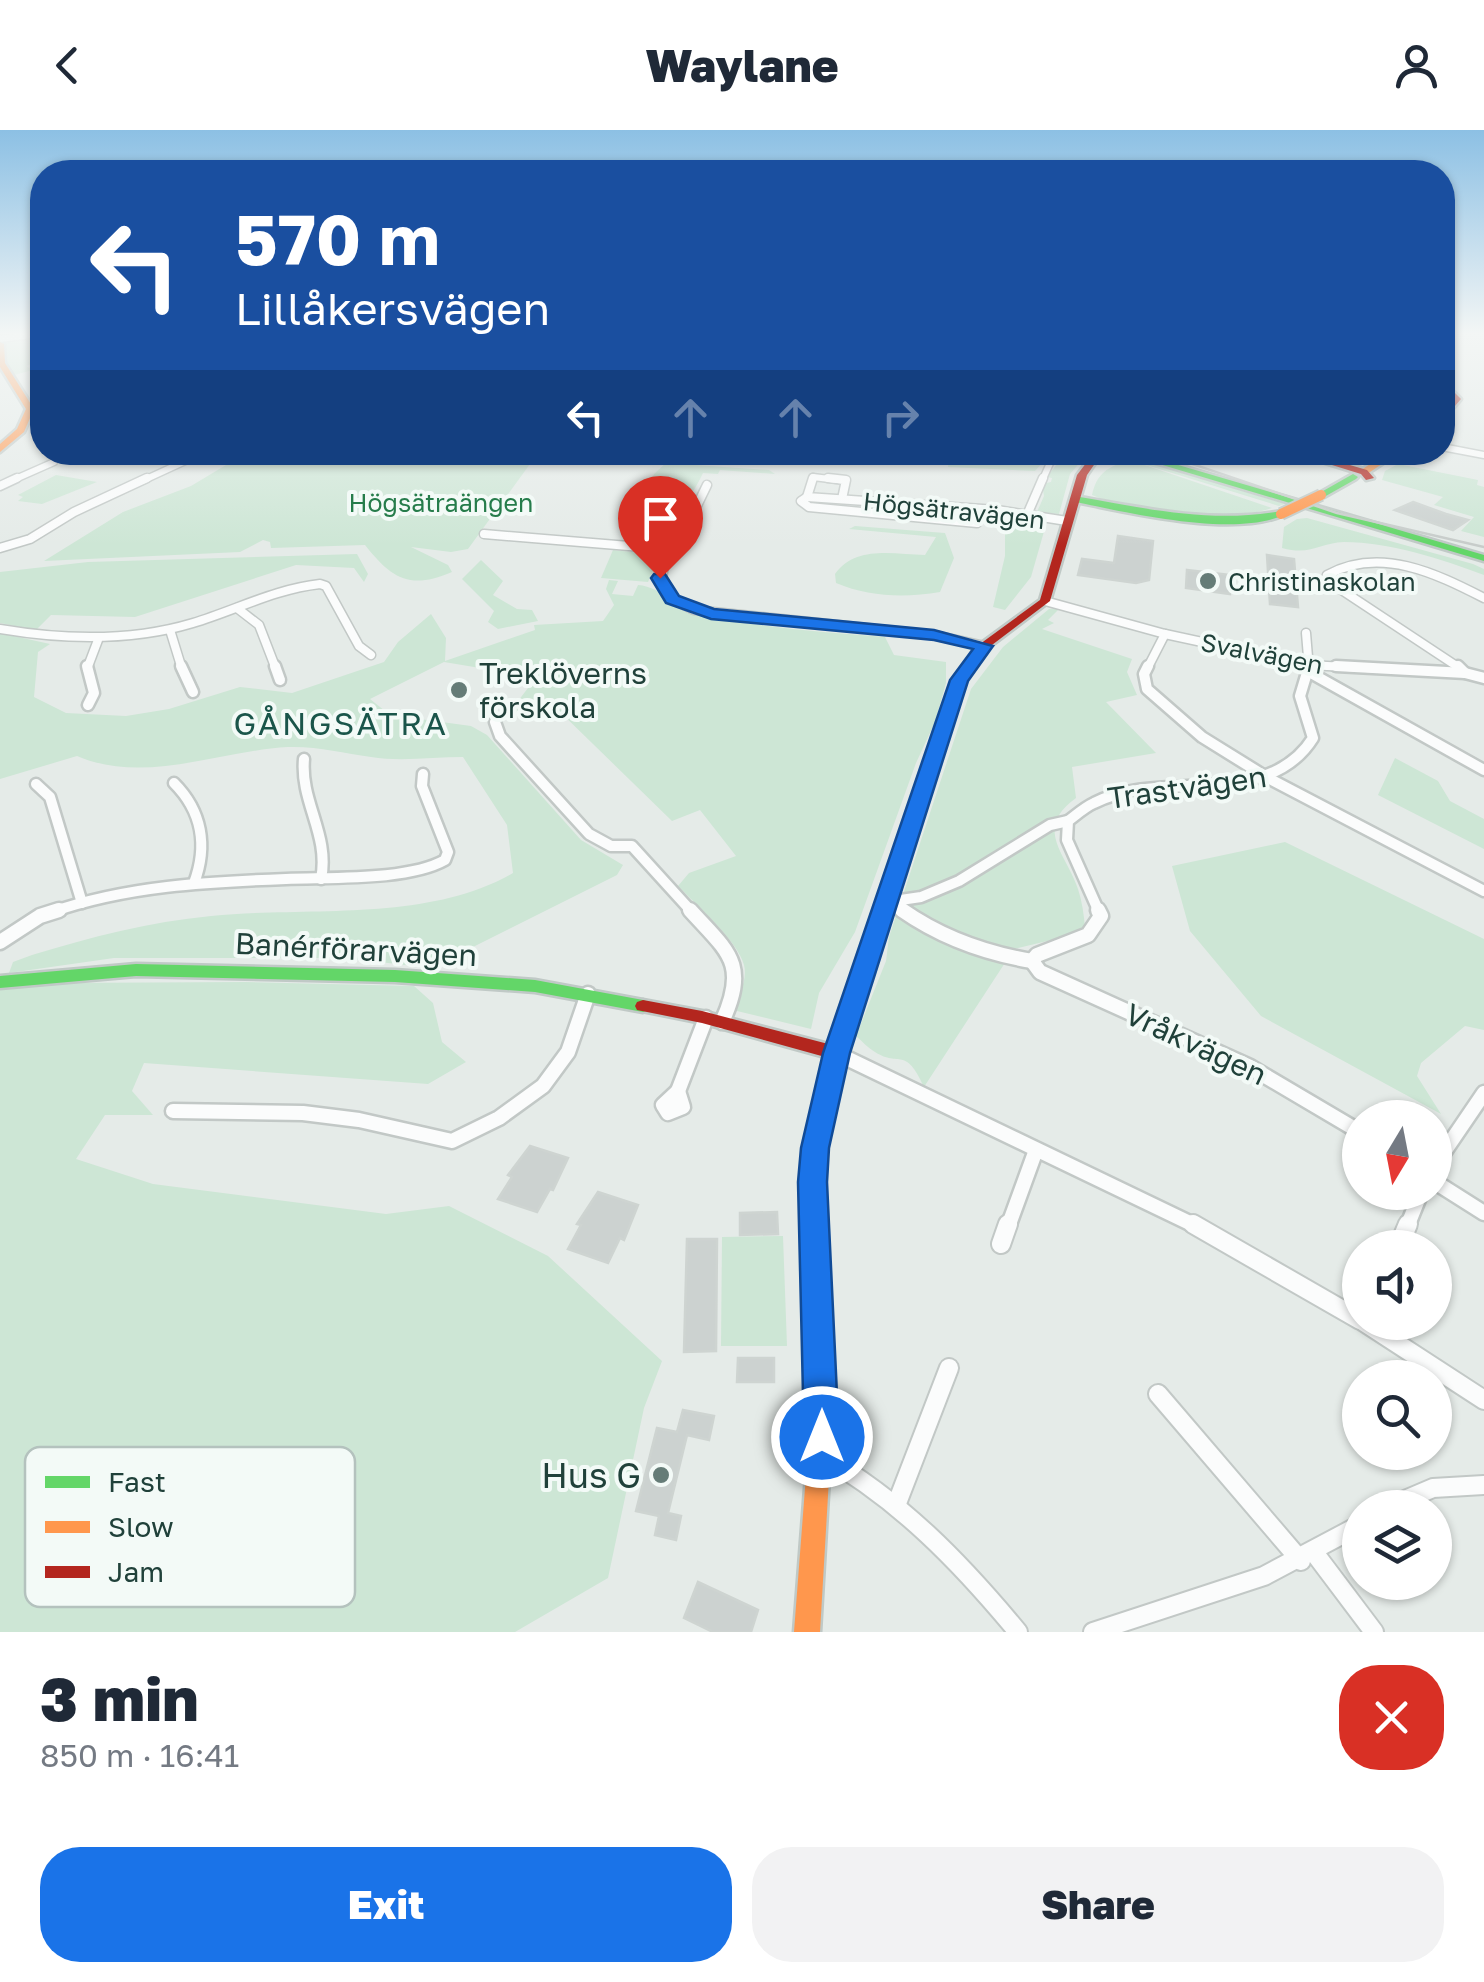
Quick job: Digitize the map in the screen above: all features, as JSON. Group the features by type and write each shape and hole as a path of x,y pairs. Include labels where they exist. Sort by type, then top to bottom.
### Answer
{"street":[{"path":"0,449 30,417"},
{"path":"1455,450 1484,455"},
{"path":"0,486 47,465"},
{"path":"0,548 22,543 74,512 177,465"},
{"path":"1027,514 1049,465"},
{"path":"807,1632 820,1455 821,1350 812,1182 815,1148 836,1053 959,680 984,646 1045,600 1067,521 1088,465"},
{"path":"1160,465 1180,470"},
{"path":"1164,465 1484,558"},
{"path":"1175,465 1270,498"},
{"path":"1331,465 1356,474"},
{"path":"1074,500 1217,522 1259,520 1321,496 1372,465"},
{"name":"Högsätravägen","path":"842,499 846,480 813,478 808,496 801,501 808,507 977,523"},
{"path":"666,554 676,549 708,484"},
{"name":"Högsätravägen","path":"808,496 1027,514 1067,521"},
{"path":"484,534 653,548 666,554"},
{"path":"666,554 660,584 672,599 694,610 934,635 984,646"},
{"path":"1465,673 1452,660 1332,584 1327,575 1333,570 1386,563 1427,570 1484,598"},
{"path":"0,628 58,639 98,640 170,630 277,593 323,584 359,646 371,655"},
{"name":"Svalvägen","path":"1045,600 1308,669 1465,673 1484,678"},
{"path":"236,608 259,625 280,680"},
{"path":"170,630 186,682 194,692"},
{"name":"Trastvägen","path":"1032,960 1088,935 1100,916 1067,840 1068,821 1084,806 1115,793 1268,778 1304,758 1313,738 1298,698 1308,669 1306,633"},
{"path":"1164,634 1144,674 1147,689 1202,738 1268,778 1484,891"},
{"path":"88,705 94,694 86,664 98,640"},
{"path":"1308,669 1484,770"},
{"path":"495,722 500,736 589,834 611,846 632,846 730,954 737,967 735,991 714,1020 678,1091"},
{"path":"304,759 300,777 327,846 322,879"},
{"path":"0,942 31,922 82,903 134,891 194,883 402,873 445,860 448,852 422,786 423,774"},
{"path":"174,783 187,794 203,841 201,870 194,883"},
{"path":"36,784 50,797 82,903"},
{"path":"888,902 917,900 1030,840 1047,826 1068,821"},
{"path":"888,902 900,906 920,926 932,931 992,954 1032,960"},
{"name":"Vråkvägen","path":"1032,960 1040,972 1289,1087 1342,1121"},
{"name":"Banérförarvägen","path":"0,982 119,970 434,978 588,994 714,1020 836,1053"},
{"path":"173,1111 303,1112 359,1120 430,1139 452,1140 526,1101 550,1078 565,1058 588,994"},
{"path":"836,1053 1212,1233 1342,1309"},
{"path":"1452,1140 1483,1095"},
{"path":"1001,1244 1036,1150"},
{"path":"1452,1193 1484,1213"},
{"path":"1392,1340 1484,1400"},
{"path":"897,1504 949,1368"},
{"path":"1158,1394 1374,1632"},
{"path":"820,1455 859,1474 897,1504 979,1584 1018,1632"},
{"path":"1421,1490 1448,1482 1484,1485"},
{"path":"1093,1632 1240,1587 1309,1558 1342,1537"}],"green space":[{"name":"Högsätraängen","path":"226,465 529,465 468,549 451,552 411,547 448,565 452,572 424,580 393,573 365,545 271,548 270,542 263,540 240,552 44,561 123,512 191,486"},
{"path":"664,465 695,465 769,470 775,474 720,470 718,474 703,473 683,502 648,507 644,496 654,474"},
{"path":"948,465 1041,465 1035,471"},
{"path":"1056,465 1078,465 1070,474 1059,514 1037,512 1044,496 1042,484 1051,482 1052,478 1047,477"},
{"path":"1115,465 1145,465 1272,508 1208,515 1132,507 1092,495 1104,472"},
{"path":"1146,465 1157,465 1285,504 1279,506"},
{"path":"1403,465 1478,480 1477,485 1484,487 1484,537 1461,531 1474,517 1434,505 1443,497 1382,480 1385,471"},
{"path":"56,475 97,482 42,504 18,501 23,497 18,495"},
{"path":"991,513 1029,518 1045,528 1031,577 1005,610 993,607 1005,556 1005,531 999,525 987,524"},
{"path":"1307,518 1473,564 1484,569 1484,575 1379,545 1344,542 1308,550 1282,548 1284,527"},
{"path":"855,526 945,533 954,558 940,592 887,595 836,583 835,574 853,559 876,553 925,555 936,537 849,529"},
{"path":"613,550 650,554 656,564 648,582 601,578"},
{"path":"357,554 368,574 364,582 354,568 296,565 135,617 51,615 36,630 0,623 0,572 88,562"},
{"path":"481,560 503,581 493,595 517,609 532,610 538,621 498,629 488,622 494,611 462,579"},
{"path":"609,580 618,581 612,594 633,596 638,585 707,616 773,627 885,637 894,655 946,662 946,683 935,722 916,763 855,932 819,993 811,1029 737,1011 745,977 740,955 678,886 689,873 736,856 700,810 672,821 553,705 520,714 512,709 531,684 522,675 444,662 370,699 390,715 471,726 487,735 581,840 623,865 617,875 431,968 345,958 114,958 9,973 13,962 32,955 143,926 248,913 405,906 479,889 513,873 507,825 463,757 394,759 288,747 182,764 129,767 77,756 0,779 0,633 50,644 38,652 34,697 66,713 126,716 169,709 240,687 292,693 384,662 398,642 431,614 446,638 445,661 535,630 534,625 603,621 614,605 606,589"},
{"path":"1058,608 1067,610 1059,609 1048,620 1054,623 1042,629 1132,659 1127,672 1137,695 1106,702 1156,753 1072,767 1076,798 1056,820 1055,831 1056,842 1078,889 1085,928 1014,949 924,1087 907,1062 872,1050 856,1036 886,961 889,937 971,689 1003,647 1049,609"},
{"path":"1395,758 1438,781 1450,801 1484,819 1484,849 1378,795"},
{"path":"1285,842 1484,939 1484,1030 1465,1026 1421,1063 1417,1076 1432,1100 1415,1100 1261,1016 1190,931 1172,866"},
{"path":"52,983 414,986 433,1003 442,1042 466,1062 428,1084 144,1063 132,1091 153,1115 105,1115 76,1159 153,1184 386,1214 449,1206 548,1256 662,1361 644,1408 608,1578 515,1632 0,1632 0,989"},
{"path":"783,1236 787,1346 721,1346 722,1237"}],"building":[{"path":"1413,502 1468,520 1453,530 1395,510"},
{"path":"1118,536 1153,541 1149,580 1136,583 1078,575 1082,559 1114,563"},
{"path":"1267,555 1294,559 1298,607 1270,604"},
{"path":"1187,570 1231,575 1230,594 1186,588"},
{"path":"530,1146 568,1158 537,1212 498,1199 512,1177 508,1175"},
{"path":"598,1192 638,1205 624,1240 620,1238 608,1263 568,1249 581,1225 577,1224"},
{"path":"777,1212 778,1234 740,1235 740,1213"},
{"path":"687,1239 717,1239 716,1351 684,1352"},
{"path":"738,1358 774,1358 774,1382 737,1382"},
{"name":"Hus G","path":"683,1410 714,1416 709,1440 687,1435 668,1513 681,1516 676,1540 655,1535 659,1516 636,1511 657,1428 677,1432"},
{"path":"698,1582 758,1610 751,1632 713,1632 684,1618"}],"tram line":[{"path":"1195,465 1337,513 1484,547"}],"traffic: fast":[{"path":"1167,465 1484,558"},
{"path":"1321,495 1353,477"},
{"path":"1074,499 1203,520 1281,514"},
{"path":"0,982 136,970 395,976 535,986 643,1006"}],"traffic: slow":[{"path":"27,404 30,409"},
{"path":"0,449 21,430 30,409"},
{"path":"1364,472 1375,465"},
{"path":"1281,514 1321,495"},
{"path":"807,1632 822,1410 815,1148 836,1053 855,995"}],"traffic: jam":[{"path":"855,995 959,680 984,646 1045,601 1082,475 1089,465"},
{"path":"1340,465 1364,472 1369,478"},
{"path":"643,1006 702,1017 836,1053"}],"place":[{"name":"Christinaskolan","path":"1208,581"},
{"name":"Treklöverns förskola","path":"459,690"},
{"name":"Hus G","path":"661,1475"}],"district":[{"name":"GÅNGSÄTRA","path":"341,723"}],"route":[{"path":"660,578 672,599 711,614 934,635 984,646 959,680 836,1053 815,1148 812,1182 822,1437"}]}
